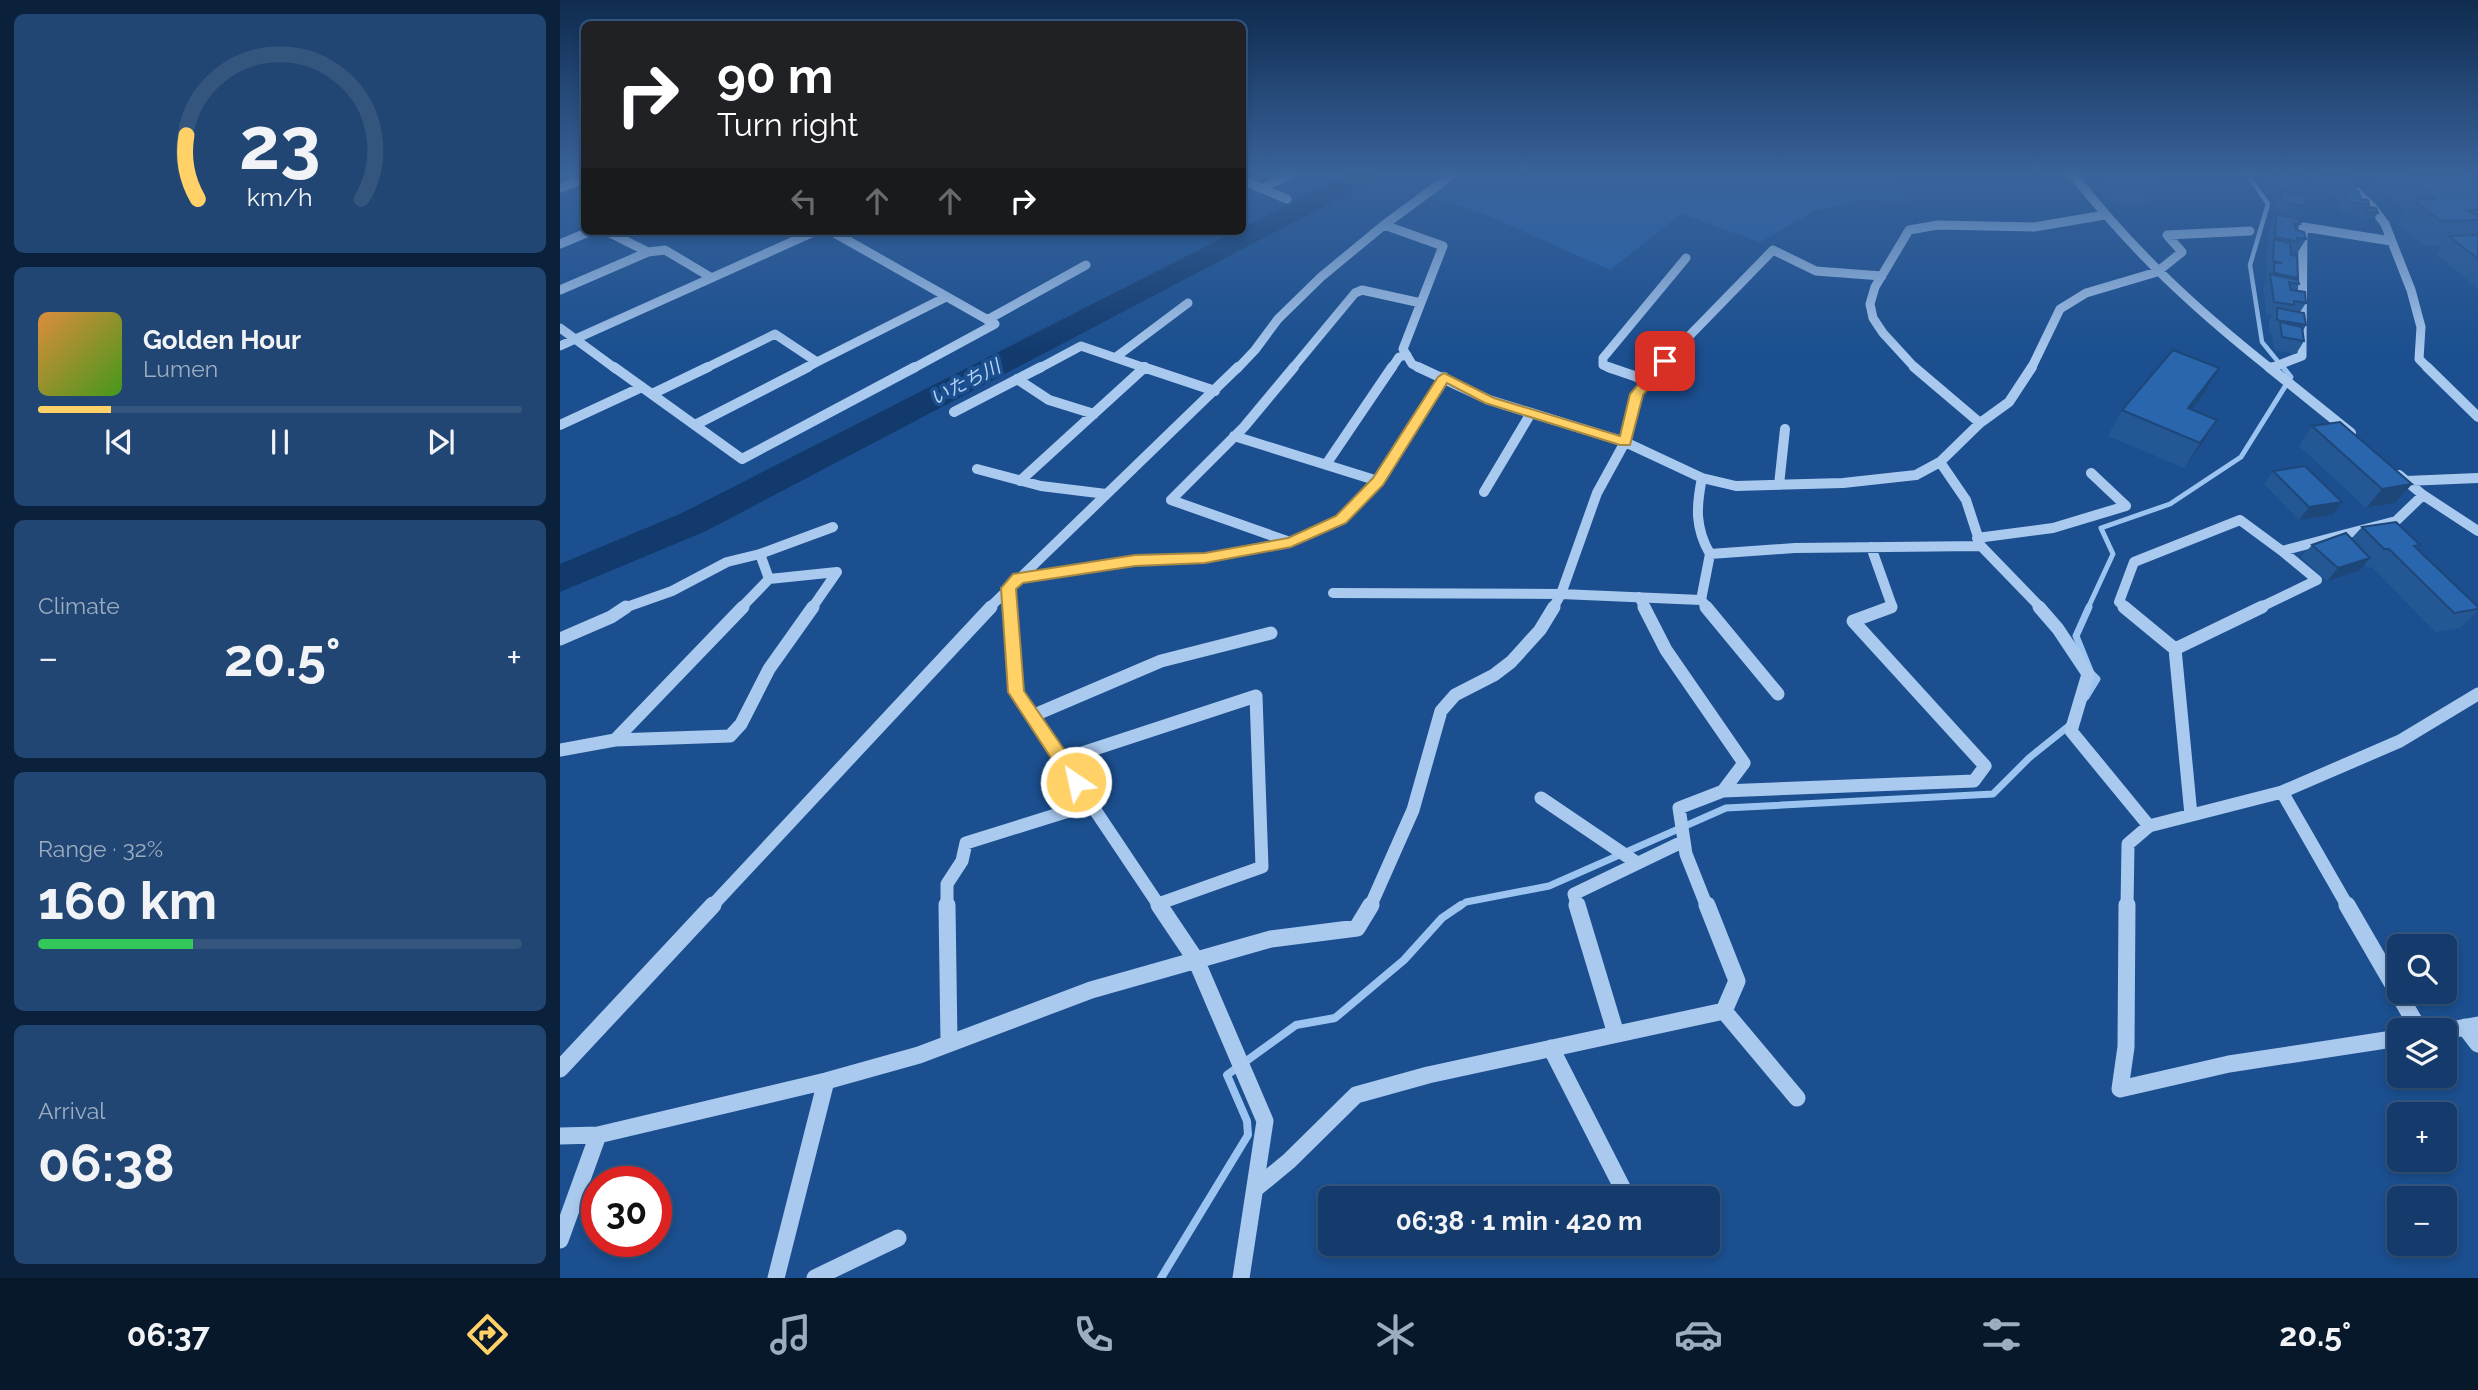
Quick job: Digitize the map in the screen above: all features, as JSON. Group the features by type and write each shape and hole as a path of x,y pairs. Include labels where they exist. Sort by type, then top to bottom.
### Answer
{"street":[{"path":"560,244 581,235"},
{"path":"614,235 648,252"},
{"path":"560,346 807,235"},
{"path":"560,328 742,459 995,324 838,235"},
{"path":"560,1069 1014,583 1214,391 1255,350 1278,319 1321,277 1372,235"},
{"path":"1411,235 1443,246 1404,349 1412,364 1489,400 1625,442 1702,478 1736,486 1843,483 1916,475 1940,462 1980,423 2009,402 2026,378 2060,309 2086,293 2157,272 2182,253 2167,235 2174,235"},
{"path":"1904,235 1896,254 1872,292 1870,304 1874,322 1889,343 1980,423"},
{"path":"2123,235 2157,272 2224,331 2355,437"},
{"path":"2271,369 2302,356 2303,235"},
{"path":"2352,235 2392,241"},
{"path":"2389,235 2411,290 2421,327 2419,359 2478,417"},
{"path":"560,290 648,252 665,250 712,278"},
{"path":"560,1136 598,1135 826,1081 949,1043 1091,990 1271,939 1357,928 1377,896 1413,810 1441,711 1455,695 1494,675 1511,662 1540,630 1561,594 1597,493 1625,442 1637,394 1646,380 1773,250 1816,271 1882,276"},
{"path":"1646,380 1603,365 1603,358 1686,258"},
{"path":"987,320 1086,265"},
{"path":"1291,542 1171,500 1234,436 1355,293 1362,290 1421,303"},
{"path":"695,425 947,297"},
{"path":"1116,357 1188,303"},
{"path":"652,394 775,334 817,362"},
{"path":"954,412 1081,346 1214,391"},
{"path":"1327,463 1399,358 1407,355"},
{"path":"1020,481 1145,367"},
{"path":"1014,583 1135,561 1205,558 1291,542 1341,519 1378,481 1444,377"},
{"path":"1017,379 1049,400 1094,414"},
{"path":"560,425 642,387"},
{"path":"1484,492 1531,413"},
{"path":"1779,485 1785,429"},
{"path":"1234,436 1378,481"},
{"path":"1940,462 1966,500 1978,542 2021,585 2058,629 2088,674 2071,731 2149,826"},
{"path":"2385,463 2423,495 2478,531"},
{"path":"977,469 1041,486 1106,494"},
{"path":"1710,554 1795,548 1871,548 1978,542 2088,521 2126,506 2091,473"},
{"path":"1701,600 1710,554 1699,537 1694,516 1702,478"},
{"path":"2406,481 2478,478"},
{"path":"2282,551 2396,521 2423,495"},
{"path":"2175,649 2317,580 2240,520 2134,562 2119,602 2175,649 2191,815"},
{"path":"560,639 611,617 630,604 672,591 727,562 760,554 833,527"},
{"path":"1724,1011 1737,981 1686,854 1679,808 1723,791 1974,781 1985,766 1853,621 1892,606 1871,548"},
{"path":"760,554 769,579"},
{"path":"560,750 615,740 730,736 741,724 769,669 836,572 769,579 615,740"},
{"path":"1014,583 1016,692 1196,960 1265,1121 1241,1278"},
{"path":"1334,593 1561,594 1701,600 1778,694"},
{"path":"1639,597 1666,650 1744,762 1723,791"},
{"path":"1032,716 1161,661 1271,633"},
{"path":"2387,1040 2229,1063 2120,1089 2126,1047 2129,844 2149,826 2281,792 2400,741 2478,694"},
{"path":"1062,760 1256,696 1262,867 1158,904"},
{"path":"2281,792 2412,1018"},
{"path":"1541,798 1637,863"},
{"path":"949,1043 947,884 962,861 966,843 1091,804"},
{"path":"1616,1034 1574,894 1685,841"},
{"path":"1255,1189 1289,1161 1356,1095 1428,1075 1724,1011"},
{"path":"1724,1011 1797,1098"},
{"path":"2472,1026 2478,1044"},
{"path":"1551,1048 1621,1186"},
{"path":"776,1278 826,1081"},
{"path":"560,1240 598,1135"},
{"path":"815,1278 898,1238"}],"shaded area":[{"path":"1531,235 1655,235 1610,270"},
{"path":"1739,235 1773,235 1760,242"}],"building":[{"path":"2275,235 2305,235 2306,239 2297,238 2298,242 2275,237"},
{"path":"2478,235 2478,259 2449,236"},
{"path":"2274,239 2290,243 2291,255 2297,256 2298,278 2274,273 2274,263 2282,263 2273,261"},
{"path":"2270,274 2298,280 2299,284 2289,282 2291,290 2305,292 2306,303 2294,301 2294,305 2274,302"},
{"path":"2277,308 2304,313 2306,325 2277,320"},
{"path":"2280,322 2302,327 2304,341 2282,337"},
{"path":"2173,350 2219,368 2188,408 2217,420 2200,443 2122,410"},
{"path":"2340,422 2412,484 2382,489 2312,426"},
{"path":"2305,466 2342,502 2309,507 2273,471"},
{"path":"2396,522 2420,545 2414,546 2478,609 2454,613 2389,549 2384,549 2362,527"},
{"path":"2346,533 2370,558 2338,568 2312,545"}],"waterway":[{"name":"いたち川","path":"560,579 694,522 1250,235"},
{"path":"2259,235 2250,265 2262,342 2284,369"},
{"path":"2088,608 2113,554 2101,528 2170,504 2241,457 2291,377 2283,367"},
{"path":"2086,697 2097,679 2091,673 2076,636 2089,607"},
{"path":"1459,907 1466,902 1549,886 1726,808 1993,794 2029,758 2070,725"},
{"path":"1161,1278 1248,1135 1247,1121 1227,1075 1296,1025 1335,1018 1404,960 1442,918 1461,905"}],"route":[{"path":"1076,782 1016,692 1009,588 1018,578 1135,561 1205,558 1291,542 1341,519 1378,481 1444,377 1489,400 1625,442 1637,394 1646,380 1665,361"}]}
